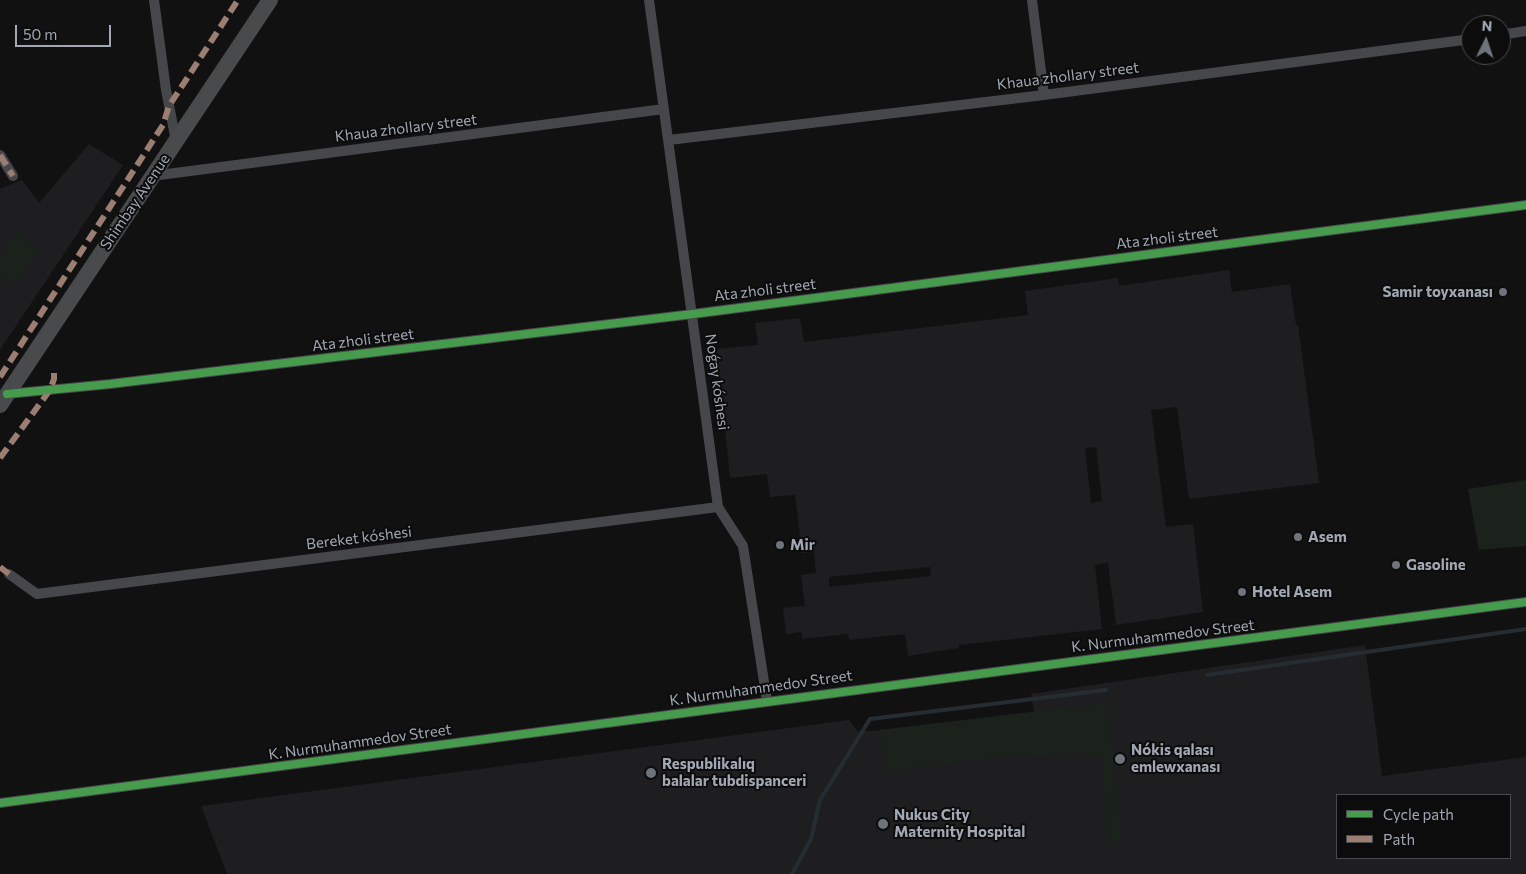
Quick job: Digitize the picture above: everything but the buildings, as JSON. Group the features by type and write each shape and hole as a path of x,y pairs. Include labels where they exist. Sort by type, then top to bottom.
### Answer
{"main road":[{"name":"Shimbay Avenue","path":"4,400 270,0"}],"street":[{"path":"154,0 166,90 176,141"},
{"name":"Noǵay kóshesi","path":"650,0 718,507 743,546 767,702"},
{"path":"1032,0 1044,95"},
{"path":"1511,33 1526,31"},
{"name":"Khaua zhollary street","path":"669,140 1044,95 1461,40"},
{"name":"Khaua zhollary street","path":"152,176 664,109"},
{"path":"0,155 13,176"},
{"name":"Ata zholi street","path":"4,400 110,384 693,314 1526,204"},
{"name":"Bereket kóshesi","path":"8,574 37,594 718,507"},
{"name":"K. Nurmuhammedov Street","path":"0,804 1526,602"}],"shaded area":[{"path":"89,144 123,165 0,350 0,189 22,180 39,203"},
{"path":"16,234 40,250 15,285 0,274 0,258"},
{"path":"1229,270 1232,292 1290,284 1296,325 1298,325 1319,483 1189,499 1177,407 1151,410 1166,527 1193,524 1203,612 1116,625 1108,563 1095,565 1102,629 959,645 959,648 908,656 905,634 849,640 848,634 802,639 801,632 786,634 783,608 805,606 801,575 816,573 814,552 802,553 795,495 770,497 767,474 730,478 717,349 758,345 755,323 800,318 804,342 1028,315 1025,291 1118,278 1119,286","holes":["1096,447 1102,501 1091,503 1085,448","930,567 931,576 829,587 829,577"]},
{"path":"1526,480 1526,546 1479,550 1468,489"},
{"path":"1365,645 1382,776 1526,757 1526,874 227,874 201,806 849,720 857,731 873,731 1034,712 1031,694"},
{"path":"1107,703 1122,834 1114,846 1108,847 1102,759 1088,752 978,759 887,771 879,730"}],"waterway":[{"path":"1207,675 1526,629"},
{"path":"792,874 811,839 820,800 870,719 1106,690"}],"marked path":[{"path":"0,377 163,125 169,106 238,0"},
{"path":"0,155 13,176"},
{"path":"0,458 50,390 54,379 54,367"},
{"path":"0,567 9,574"}],"cycle path":[{"path":"7,394 110,384 693,314 1526,205"},
{"path":"0,803 1526,602"}],"place":[{"name":"Samir toyxanası","path":"1503,292"},
{"name":"Asem","path":"1298,537"},
{"name":"Mir","path":"780,545"},
{"name":"Gasoline","path":"1396,565"},
{"name":"Hotel Asem","path":"1242,592"},
{"name":"Nókis qalası emlewxanası","path":"1120,759"},
{"name":"Respublikalıq balalar tubdispanceri","path":"651,773"},
{"name":"Nukus City Maternity Hospital","path":"883,824"}]}
